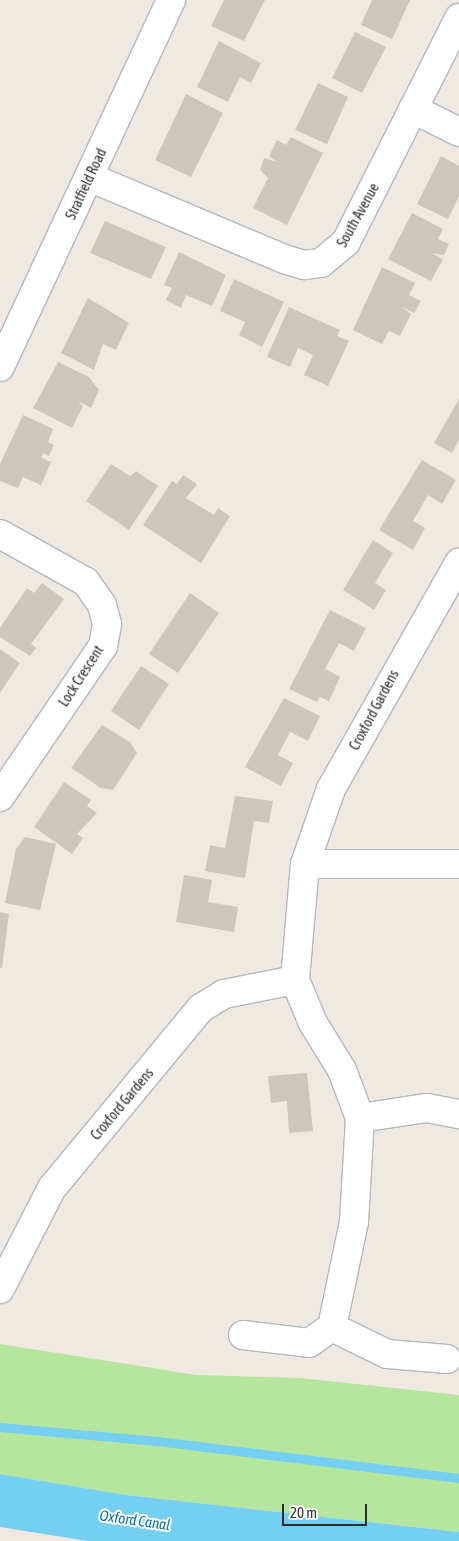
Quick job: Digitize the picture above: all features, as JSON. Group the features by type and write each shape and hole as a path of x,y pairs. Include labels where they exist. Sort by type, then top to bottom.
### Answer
{"street":[{"name":"Stratfield Road","path":"0,367 170,0"},
{"name":"South Avenue","path":"89,177 284,259 304,265 322,263 346,242 459,18"},
{"path":"413,109 459,132"},
{"name":"Lock Crescent","path":"0,534 86,582 102,605 107,624 103,646 0,797"},
{"name":"Croxford Gardens","path":"332,1327 354,1222 360,1118 342,1070 313,1024 295,980 305,864 331,790 459,563"},
{"path":"305,864 459,864"},
{"name":"Croxford Gardens","path":"0,1289 52,1188 201,1008 224,994 295,980"},
{"path":"360,1118 427,1108 459,1114"},
{"path":"244,1336 309,1343 332,1327 387,1354 447,1359"}],"green space":[{"path":"0,1344 197,1375 300,1378 459,1395 459,1532 126,1495 0,1474"}],"water":[{"name":"Oxford Canal","path":"0,1474 126,1495 459,1532 459,1541 88,1541 0,1527"}],"building":[{"path":"224,0 265,0 244,41 211,26"},
{"path":"372,0 410,0 392,39 361,25"},
{"path":"355,32 386,47 362,93 332,78"},
{"path":"219,41 261,63 251,83 240,77 228,102 197,87"},
{"path":"318,83 348,97 327,144 295,130"},
{"path":"186,94 223,113 191,177 155,160"},
{"path":"291,137 323,153 287,225 253,208 268,178 260,170 264,158 277,162 269,156 277,140 286,145"},
{"path":"441,156 459,166 459,196 448,219 417,204"},
{"path":"412,213 443,229 438,239 449,244 444,255 431,253 443,259 431,281 388,259"},
{"path":"105,221 166,247 151,279 90,253"},
{"path":"179,252 226,275 212,306 186,295 181,308 166,300 172,288 164,285"},
{"path":"382,267 415,283 409,295 421,301 414,313 402,307 411,314 400,336 389,331 382,344 353,330"},
{"path":"234,279 284,302 262,347 239,335 245,322 220,311"},
{"path":"88,298 129,323 116,350 103,344 94,370 61,353"},
{"path":"289,307 340,330 337,336 349,341 328,386 304,375 313,355 298,348 290,367 267,357"},
{"path":"58,362 89,377 99,390 91,408 78,401 83,406 72,428 33,408"},
{"path":"459,399 459,440 452,453 434,443"},
{"path":"23,415 53,429 48,442 54,445 49,456 43,453 41,457 51,462 41,485 23,477 18,488 0,481 0,464"},
{"path":"422,460 456,480 442,504 428,495 413,521 425,528 413,550 379,530"},
{"path":"111,464 130,476 136,471 158,486 129,530 86,501"},
{"path":"183,475 197,484 186,498 214,515 218,508 230,516 201,563 143,525 172,481 177,484"},
{"path":"373,540 393,553 375,583 386,590 374,610 343,590"},
{"path":"42,583 64,599 31,644 36,648 30,656 0,637 0,628 27,588 34,593"},
{"path":"190,593 219,613 178,673 149,654"},
{"path":"330,610 366,628 354,651 339,643 325,669 340,677 329,701 320,697 317,702 289,689"},
{"path":"0,649 20,663 0,693"},
{"path":"141,666 169,684 139,730 111,711"},
{"path":"284,698 320,716 308,741 290,732 278,755 293,763 281,786 245,767"},
{"path":"102,725 130,742 137,753 113,790 101,788 71,768"},
{"path":"64,782 91,800 87,806 97,813 77,834 83,838 72,854 34,827"},
{"path":"235,796 273,801 269,823 254,821 245,878 205,871 210,845 225,848"},
{"path":"25,837 56,844 40,910 5,903 16,849"},
{"path":"184,875 212,880 208,902 238,907 234,932 176,922"},
{"path":"0,912 9,914 2,968 0,968"},
{"path":"307,1073 313,1131 289,1133 287,1101 271,1103 268,1076"}],"waterway":[{"path":"0,1427 157,1441 459,1478"}]}
